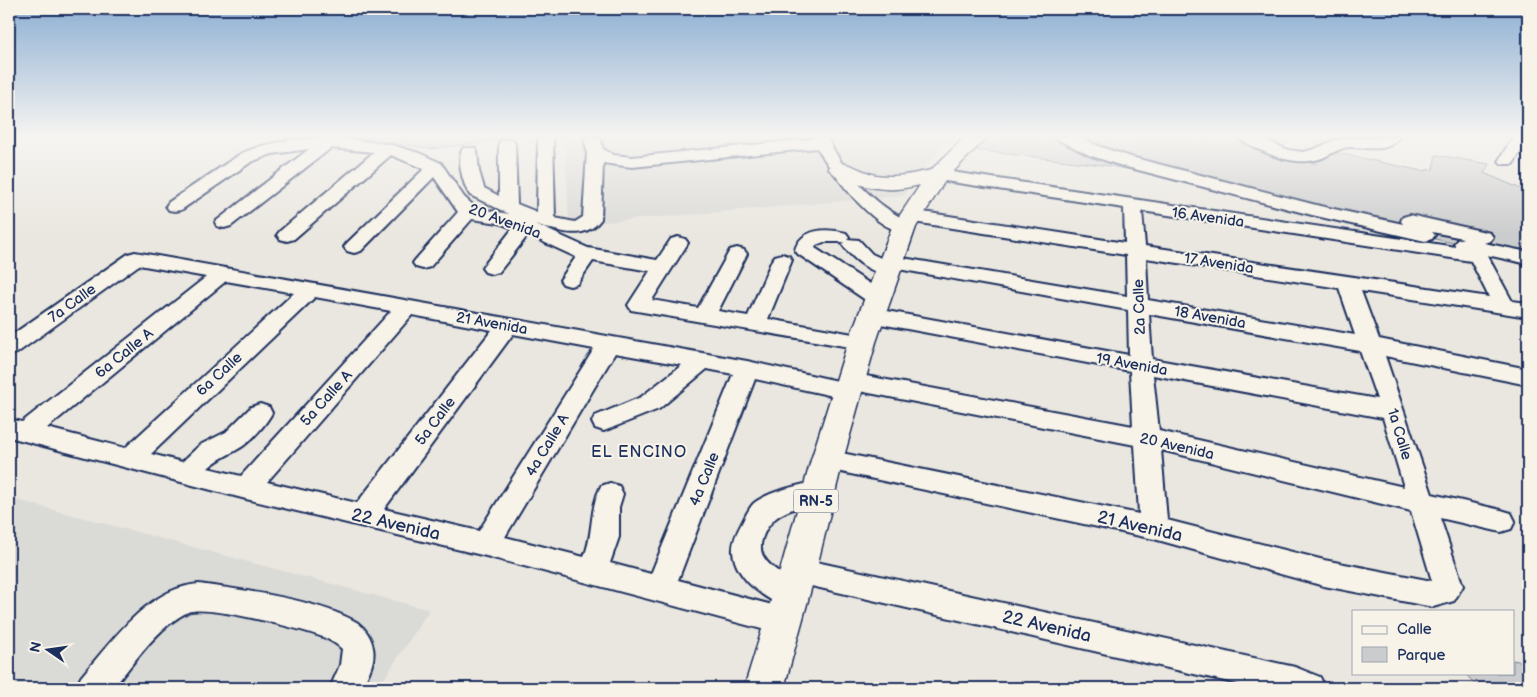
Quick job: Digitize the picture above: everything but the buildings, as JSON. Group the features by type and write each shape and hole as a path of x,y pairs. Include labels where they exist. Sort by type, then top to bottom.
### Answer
{"main road":[{"path":"842,170 868,181 886,184 899,184 938,176"},
{"name":"RN-5","path":"764,688 791,596 827,460 870,319 907,221 944,170"}],"street":[{"path":"176,206 229,170"},
{"path":"224,222 292,170"},
{"path":"287,235 364,170"},
{"path":"354,247 432,170"},
{"name":"20 Avenida","path":"437,170 458,202 468,212 503,218 588,254 663,267"},
{"path":"470,170 476,191 560,227 575,228 586,225 592,219 593,170"},
{"path":"507,170 508,206"},
{"path":"546,170 546,220"},
{"path":"840,170 863,200 875,210 907,221"},
{"path":"1159,170 1319,211 1528,258"},
{"path":"1197,170 1282,188 1398,219 1528,247"},
{"name":"16 Avenida","path":"938,176 1478,256 1505,307"},
{"name":"2a Calle","path":"1133,206 1141,366 1154,528"},
{"path":"423,263 468,212"},
{"name":"17 Avenida","path":"907,221 1136,250 1528,310"},
{"path":"492,268 525,226"},
{"name":"18 Avenida","path":"870,319 805,250 807,244 816,237 824,235 845,241 865,258 890,266 1138,305 1370,345 1528,377"},
{"path":"678,243 639,305 755,325 870,319"},
{"path":"570,280 588,254"},
{"path":"705,316 737,254"},
{"name":"21 Avenida","path":"135,258 608,345 849,386"},
{"name":"7a Calle","path":"9,348 135,258"},
{"path":"755,325 782,260"},
{"name":"6a Calle A","path":"18,430 222,274"},
{"name":"1a Calle","path":"1347,282 1393,411 1448,586"},
{"name":"6a Calle","path":"129,459 310,290"},
{"name":"5a Calle A","path":"246,488 406,308"},
{"name":"19 Avenida","path":"870,319 1393,411"},
{"name":"5a Calle","path":"363,516 507,326"},
{"name":"4a Calle A","path":"486,544 608,345"},
{"path":"604,422 650,403 702,361"},
{"name":"4a Calle","path":"660,588 747,369"},
{"name":"20 Avenida","path":"849,386 1148,438 1501,521"},
{"path":"187,473 209,452 235,439 260,413"},
{"name":"22 Avenida","path":"18,430 246,488 486,544 660,588 791,596 1302,685"},
{"name":"21 Avenida","path":"827,460 1154,528 1324,573 1434,594 1444,592 1448,586"},
{"path":"791,596 765,580 753,566 746,554 748,540 762,512 786,499 819,491"},
{"path":"592,571 601,550 606,524 604,511 610,494"},
{"path":"92,688 160,613 175,604 197,597 304,616 352,634 357,643 358,656 346,688"}],"shaded area":[{"path":"566,170 924,170 903,196 569,225"},
{"path":"9,498 429,610 378,688 9,688"}],"green space":[{"path":"1128,170 1486,170 1484,173 1528,192 1528,263 1491,251 1388,229 1178,179"},
{"path":"1514,660 1528,663 1528,688 1478,688 1466,674 1514,674"}],"district":[{"name":"EL ENCINO","path":"639,451"}]}
